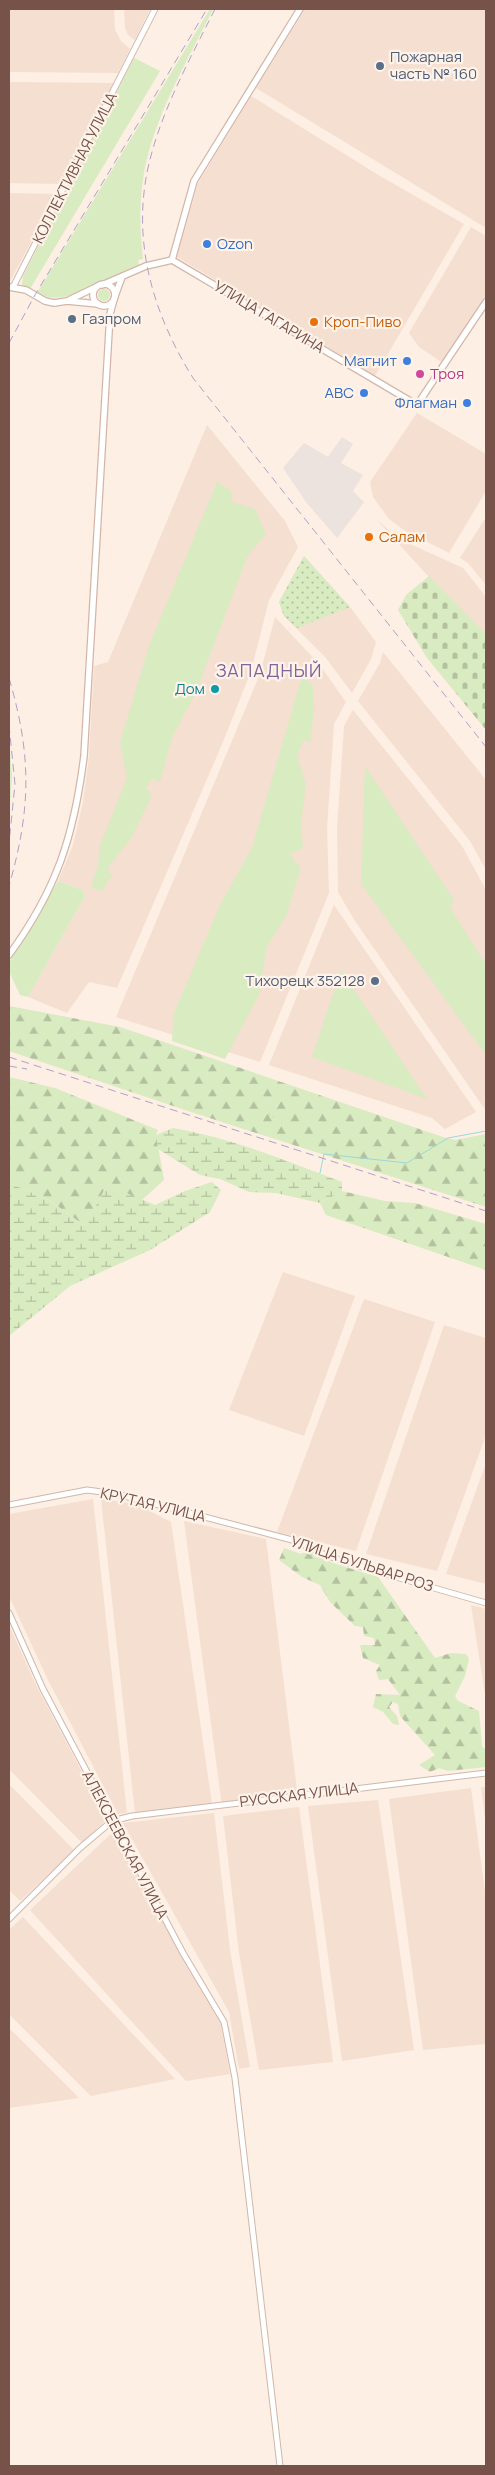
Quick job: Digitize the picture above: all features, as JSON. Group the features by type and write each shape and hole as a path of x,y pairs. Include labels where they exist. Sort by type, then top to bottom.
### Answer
{"main road":[{"path":"67,301 146,266 172,260 194,181 300,9"},
{"name":"УЛИЦА ГАГАРИНА","path":"172,260 417,405 486,302"},
{"path":"9,954 30,926 52,884 68,844 78,801 84,756 110,314 122,277"},
{"path":"11,287 26,290 45,301 110,304 114,298 111,287 100,285"},
{"path":"100,285 93,294 110,314"}],"street":[{"name":"КОЛЛЕКТИВНАЯ УЛИЦА","path":"11,287 156,9"},
{"name":"КРУТАЯ УЛИЦА","path":"9,1504 87,1490 117,1494 267,1534"},
{"name":"УЛИЦА БУЛЬВАР РОЗ","path":"267,1534 296,1541 325,1555 358,1566 486,1603"},
{"name":"АЛЕКСЕЕВСКАЯ УЛИЦА","path":"9,1612 43,1689 112,1821 224,2022 235,2078 280,2466"},
{"name":"РУССКАЯ УЛИЦА","path":"112,1821 132,1816 486,1772"},
{"path":"9,1919 80,1848 112,1821"}],"shaded area":[{"path":"9,9 114,9 115,30 121,41 130,49 118,73 9,72"},
{"path":"124,9 150,9 135,40 128,35 125,28"},
{"path":"305,9 486,9 486,228 256,88"},
{"path":"9,82 114,83 62,184 9,183"},
{"path":"251,96 380,176 464,224 375,376 177,257 198,183"},
{"path":"9,193 57,194 9,283"},
{"path":"471,227 486,236 486,299 443,363 419,347 409,333"},
{"path":"417,413 486,454 486,491 449,553 404,530 389,519 373,497 370,482"},
{"path":"207,425 285,521 298,547 269,600 251,671 223,742 117,988 89,982 67,1013 28,997 85,896 83,890 58,881 73,845 83,802 89,757 94,666 108,662"},
{"path":"342,437 353,444 341,463 363,475 353,491 364,502 337,538 306,502 283,468 304,443 328,457"},
{"path":"486,517 486,585 468,563 460,558"},
{"path":"377,520 399,539 463,568 486,597 486,634 438,587"},
{"path":"304,556 350,607 376,642 371,659 352,693 326,658 284,616 279,602"},
{"path":"275,617 319,664 346,702 334,724 327,828 329,893 260,1062 116,1017 260,674"},
{"path":"383,652 486,780 486,870 470,841 358,701 380,663"},
{"path":"353,710 462,846 486,890 486,1111 355,921 338,892 337,828 344,726"},
{"path":"334,905 476,1112 445,1129 432,1118 269,1065"},
{"path":"283,1272 355,1296 304,1436 229,1410"},
{"path":"364,1299 435,1322 356,1551 277,1532"},
{"path":"444,1325 486,1338 486,1435 437,1571 366,1554"},
{"path":"486,1463 486,1584 446,1574"},
{"path":"93,1499 127,1813 118,1814 48,1680 9,1596 9,1514"},
{"path":"101,1499 136,1504 171,1522 212,1804 135,1813"},
{"path":"184,1521 266,1539 298,1798 222,1806"},
{"path":"471,1605 486,1609 486,1701"},
{"path":"9,1625 36,1685 107,1819 82,1843 9,1769"},
{"path":"9,1784 74,1850 20,1901 9,1890"},
{"path":"481,1787 486,1787 486,1827"},
{"path":"471,1788 486,1899 486,2044 423,2050 389,1799"},
{"path":"378,1800 414,2050 342,2061 308,1806"},
{"path":"299,1807 333,2062 259,2070 239,1953 223,1816"},
{"path":"214,1813 230,1950 250,2067 239,2069 229,2012 123,1823"},
{"path":"114,1831 220,2020 230,2074 186,2081 30,1910"},
{"path":"23,1917 175,2079 91,2096 9,2014 9,1930"},
{"path":"9,2028 79,2098 9,2108"}],"green space":[{"path":"210,9 213,9 162,113 148,157 141,199 143,259 138,260 139,265 75,294 49,297 37,293"},
{"path":"134,58 160,71 30,289 22,285 23,276"},
{"path":"106,289 109,290 109,300 102,301 99,300 98,293 99,290"},
{"path":"217,482 231,491 232,502 255,509 266,534 248,555 195,694 172,738 160,782 152,779 146,788 152,795 132,837 107,869 112,875 102,891 91,887 98,865 100,845 127,778 120,742 149,646"},
{"path":"304,556 350,607 297,628 284,616 279,602"},
{"path":"429,576 486,634 486,730 427,658 398,610 406,595"},
{"path":"302,676 313,686 314,710 310,743 304,740 297,755 306,785 301,823 303,848 289,854 301,868 286,916 266,948 260,993 225,1059 172,1041 174,1013 220,905 252,848"},
{"path":"9,738 12,776 9,821"},
{"path":"365,766 454,900 450,907 486,965 486,1055 361,884"},
{"path":"58,881 83,890 85,896 28,997 20,995 9,971 9,963"},
{"path":"341,970 427,1099 312,1057"},
{"path":"9,1006 120,1027 443,1137 455,1140 486,1134 486,1207 9,1051"},
{"path":"9,1077 55,1088 158,1130 156,1135 164,1180 142,1200 107,1185 85,1226 49,1200 9,1183"},
{"path":"271,1106 288,1115 285,1123 269,1115"},
{"path":"173,1128 238,1144 279,1158 342,1182 342,1191 320,1203 276,1193 249,1192 220,1179 200,1175 158,1149 156,1135"},
{"path":"212,1182 221,1190 210,1212 150,1250 70,1286 9,1336 9,1183 49,1200 85,1226 107,1185 155,1205 185,1191"},
{"path":"342,1191 385,1201 415,1203 486,1224 486,1270 326,1215 320,1203"},
{"path":"284,1548 301,1554 307,1551 333,1563 378,1577 435,1658 451,1653 466,1654 469,1659 465,1676 455,1696 458,1701 479,1711 482,1746 486,1750 486,1767 448,1771 439,1768 430,1772 419,1765 435,1755 400,1716 398,1704 393,1702 389,1707 397,1716 399,1725 393,1724 383,1712 373,1707 376,1694 400,1695 388,1679 379,1680 376,1671 380,1665 363,1658 360,1645 375,1645 374,1638 364,1636 363,1627 355,1626 330,1602 320,1585 302,1577 279,1560"}],"waterway":[{"path":"320,1173 324,1154 407,1163 448,1138 486,1131"}],"railway":[{"path":"9,343 35,295 207,9"},
{"path":"215,9 180,79 165,115 152,152 145,182 143,211 148,269 165,325 193,378 486,747"},
{"path":"9,678 22,733 26,782 22,832 9,886"},
{"path":"9,725 15,784 9,843"},
{"path":"9,1057 486,1211"},
{"path":"9,1066 27,1069"}],"place":[{"name":"Пожарная часть № 160","path":"380,66"},
{"name":"Ozon","path":"207,244"},
{"name":"Газпром","path":"72,319"},
{"name":"Кроп-Пиво","path":"314,322"},
{"name":"Магнит","path":"407,361"},
{"name":"Троя","path":"420,374"},
{"name":"ABC","path":"364,393"},
{"name":"Флагман","path":"467,403"},
{"name":"Салам","path":"369,537"},
{"name":"Дом","path":"215,689"},
{"name":"Тихорецк 352128","path":"375,981"}],"district":[{"name":"ЗАПАДНЫЙ","path":"269,671"}]}
